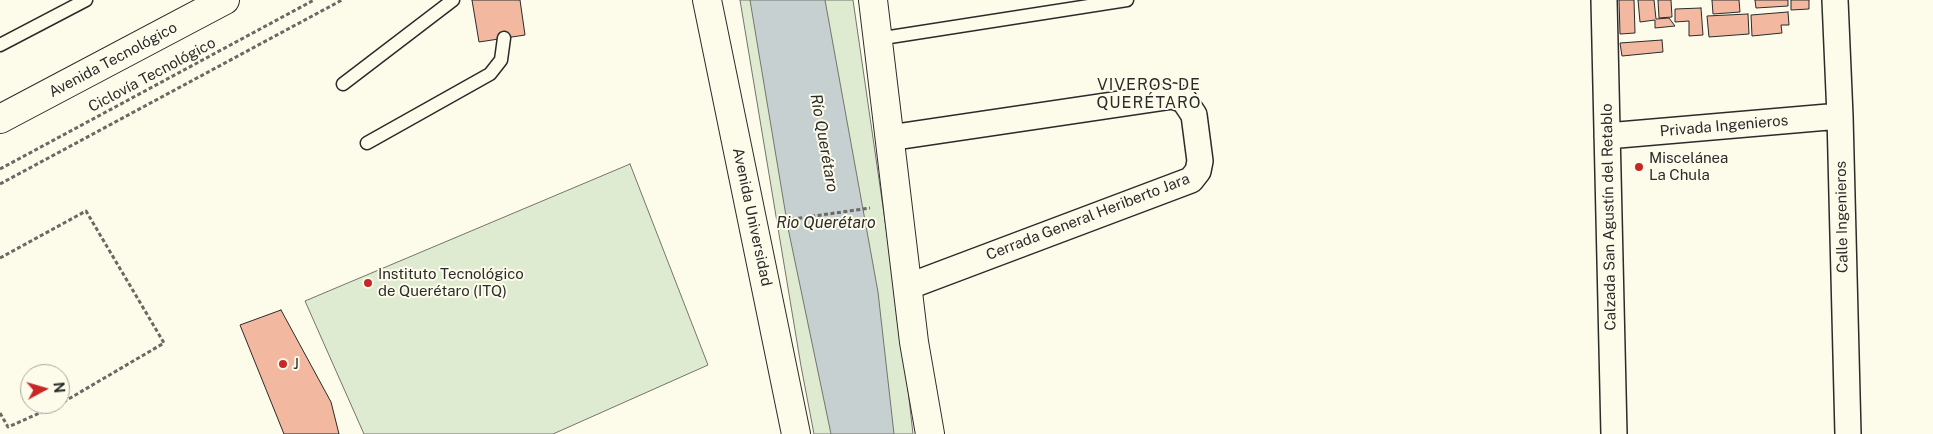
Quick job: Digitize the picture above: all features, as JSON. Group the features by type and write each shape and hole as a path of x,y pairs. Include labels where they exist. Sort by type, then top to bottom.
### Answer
{"main road":[{"name":"Avenida Tecnológico","path":"0,119 226,0"},
{"name":"Avenida Universidad","path":"707,0 796,434"},
{"path":"873,0 914,342 930,434"}],"street":[{"name":"Calzada San Agustín del Retablo","path":"1604,0 1614,434"},
{"name":"Calle Ingenieros","path":"1834,0 1840,116 1848,434"},
{"name":"Cerrada General Heriberto Jara","path":"889,138 1173,96 1184,100 1194,115 1200,161 1198,171 1191,180 907,287"},
{"name":"Privada Ingenieros","path":"1608,136 1840,116"}],"lane":[{"path":"0,45 86,0"},
{"path":"343,84 453,0"},
{"path":"877,39 1127,0"},
{"path":"367,143 490,74 501,60 504,38"}],"path":[{"name":"Ciclovía Tecnológico","path":"0,169 314,0"},
{"path":"0,184 342,0"},
{"path":"781,221 866,209"},
{"path":"0,258 86,211 164,343 70,398"},
{"path":"0,413 8,427 37,414"}],"green space":[{"name":"Rio Querétaro","path":"740,0 853,0 903,345 913,434 814,434"},
{"path":"630,164 708,365 553,434 364,434 305,301"}],"water":[{"name":"Rio Querétaro","path":"750,0 825,0 878,292 894,434 831,434 788,228"}],"building":[{"path":"472,0 520,0 525,35 479,42"},
{"path":"1619,0 1634,0 1635,33 1620,34"},
{"path":"1638,0 1654,0 1656,19 1669,18 1675,26 1655,28 1655,20 1640,22"},
{"path":"1658,0 1671,0 1672,17 1659,18"},
{"path":"1712,0 1739,0 1740,12 1713,14"},
{"path":"1755,0 1788,0 1788,6 1756,8"},
{"path":"1791,0 1809,0 1809,9 1791,10"},
{"path":"1701,8 1703,35 1689,36 1689,21 1675,22 1675,9"},
{"path":"1788,12 1789,25 1781,25 1782,33 1752,36 1751,15"},
{"path":"1748,14 1749,34 1709,37 1707,16"},
{"path":"1662,40 1663,52 1622,56 1620,43"},
{"name":"J","path":"281,310 331,402 339,434 284,434 240,325"}],"place":[{"name":"Miscelánea La Chula","path":"1639,167"},
{"name":"Instituto Tecnológico de Querétaro (ITQ)","path":"368,283"},
{"name":"J","path":"283,364"}],"district":[{"name":"VIVEROS DE QUERÉTARO","path":"1149,94"}],"water label":[{"name":"Río Querétaro","path":"824,143"}]}
